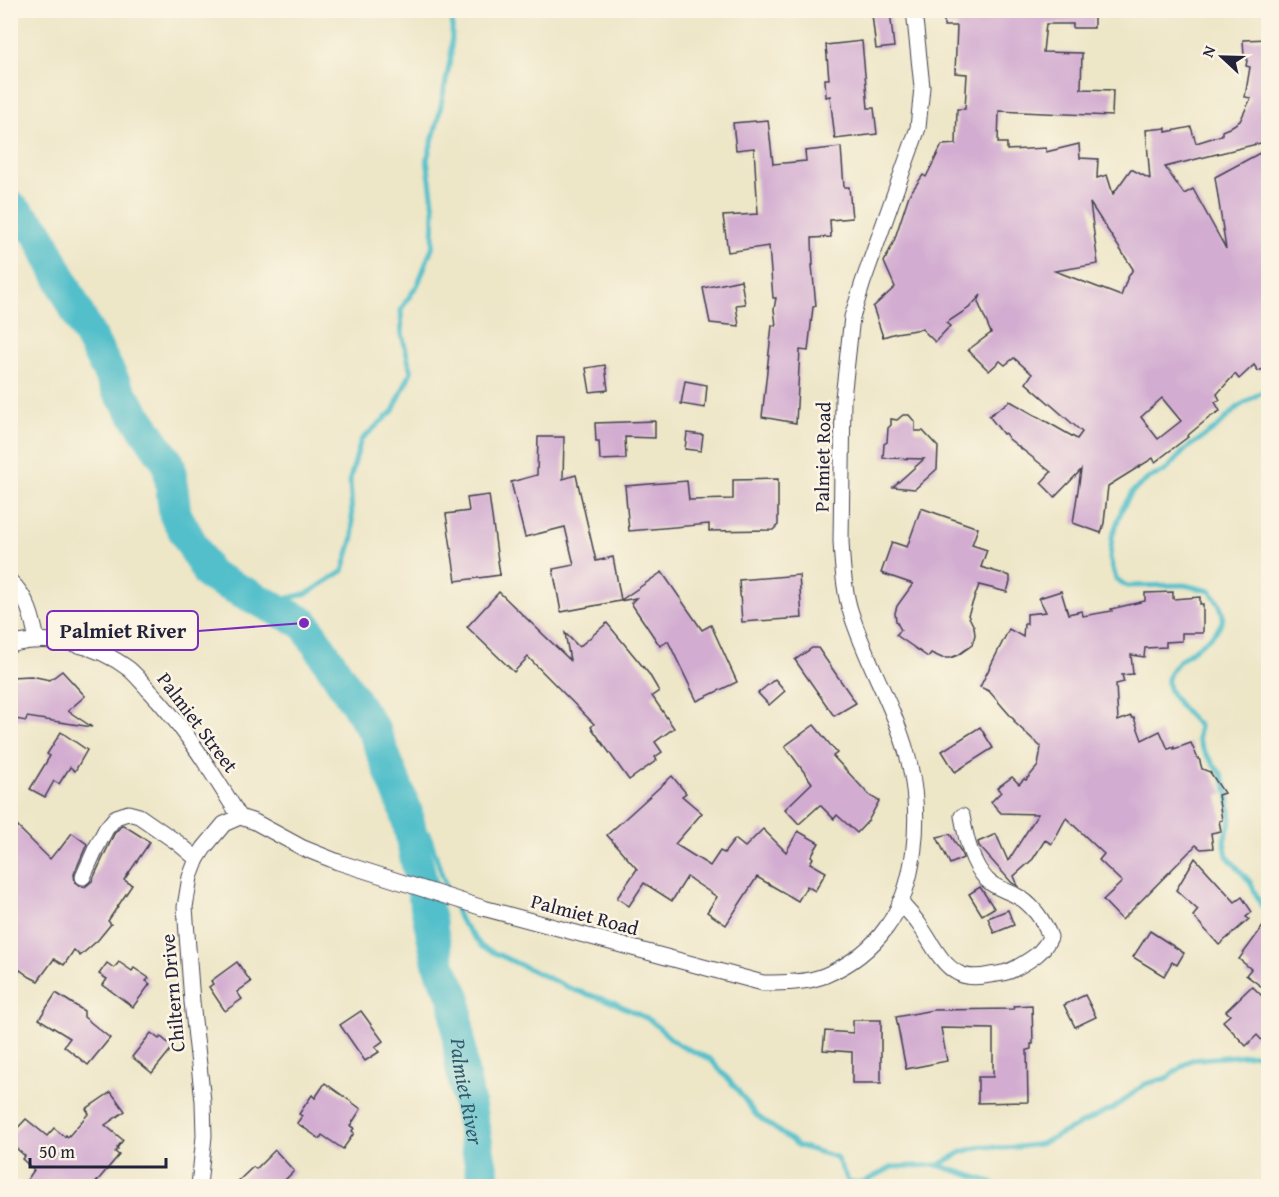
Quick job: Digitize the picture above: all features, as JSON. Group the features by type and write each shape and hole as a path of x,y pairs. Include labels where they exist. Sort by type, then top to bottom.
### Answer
{"street":[{"name":"Palmiet Road","path":"240,817 255,822 303,848 338,862 483,908 763,983 788,982 824,976 847,965 873,944 888,926 900,902 912,865 916,831 914,787 910,765 889,703 866,655 850,610 842,562 843,398 852,317 918,128 922,87 914,10"},
{"path":"10,581 16,586 29,607 37,641"},
{"name":"Palmiet Street","path":"10,645 37,641 69,642 102,653 131,670 162,703 204,760 240,817"},
{"path":"82,877 106,829 116,817 128,813 139,816 197,859"},
{"path":"900,902 918,923 939,954 959,974 986,976 1010,971 1038,954 1046,945 1050,937 1034,909 1018,896 988,881 978,868 966,836 962,816"},
{"name":"Chiltern Drive","path":"199,1186 204,1136 203,1101 185,908 190,877 197,859 224,824 240,817"}],"building":[{"path":"944,10 1094,10 1094,28 1073,28 1073,24 1046,24 1043,52 1082,53 1081,89 1113,90 1112,116 999,111 998,143 1007,143 1007,150 1046,148 1046,152 1079,144 1080,158 1098,159 1097,178 1107,175 1113,194 1131,169 1150,179 1146,130 1166,128 1166,132 1191,127 1196,143 1222,135 1222,131 1240,121 1251,98 1245,97 1250,67 1246,66 1248,56 1244,56 1243,40 1269,39 1269,141 1165,167 1184,194 1193,189 1226,249 1215,177 1269,148 1269,367 1258,371 1254,365 1239,379 1235,374 1217,394 1220,400 1215,402 1220,411 1155,462 1153,458 1108,486 1101,533 1073,523 1081,470 1055,497 1041,483 1051,472 1009,439 1005,433 1003,434 989,416 1010,401 1077,439 1082,432 1026,383 1032,374 1014,358 1005,365 1000,361 989,371 968,350 991,333 978,302 981,295 969,308 946,323 950,326 935,342 922,329 883,337 873,307 895,287 884,262 894,241 909,195 923,175 926,177 942,145 956,144 957,109 965,109 967,74 955,73 957,26 944,26","holes":["1090,203 1133,269 1121,296 1055,271 1098,264","1162,398 1181,421 1158,439 1141,417"]},
{"path":"890,11 894,47 876,49 872,14"},
{"path":"862,41 868,108 874,108 877,134 835,139 830,96 826,97 825,79 829,79 826,45"},
{"path":"768,120 773,164 806,161 805,151 841,147 844,187 849,187 852,218 830,220 831,237 812,238 816,306 813,307 808,351 800,350 796,423 762,417 772,325 776,326 774,309 776,298 773,298 769,246 728,252 723,216 758,214 754,148 736,150 733,123"},
{"path":"741,280 745,304 736,305 739,326 710,323 703,288"},
{"path":"605,365 608,390 590,392 586,368"},
{"path":"685,381 707,385 705,408 681,404"},
{"path":"903,415 909,415 915,422 915,431 923,431 938,447 937,469 915,489 893,487 924,459 883,458 884,444 887,442 891,419 897,420"},
{"path":"655,421 655,438 625,437 626,459 600,460 595,423"},
{"path":"687,433 703,435 701,451 685,449"},
{"path":"538,437 564,437 563,479 576,475 596,561 613,557 621,600 662,572 702,630 711,625 737,682 697,701 668,641 660,646 631,603 636,598 561,612 553,569 574,565 565,527 525,537 511,482 537,475"},
{"path":"778,479 778,525 773,530 709,531 709,524 629,531 625,486 687,481 689,500 733,499 733,480"},
{"path":"489,495 500,575 456,581 446,514 469,511 467,498"},
{"path":"921,508 978,528 972,545 987,550 981,567 1010,576 1007,592 979,585 968,615 974,627 975,635 972,645 950,658 942,658 931,653 928,657 896,635 901,630 896,621 897,606 913,584 881,573 892,542 907,547"},
{"path":"799,575 802,618 742,622 739,580"},
{"path":"1061,591 1068,614 1082,611 1083,616 1112,611 1111,609 1145,601 1145,593 1173,592 1173,599 1200,597 1200,604 1203,604 1203,633 1182,633 1182,641 1166,642 1166,647 1145,648 1144,657 1131,655 1133,674 1122,675 1124,682 1116,684 1118,721 1131,716 1134,718 1142,740 1160,731 1168,749 1191,743 1202,769 1210,772 1224,793 1218,795 1222,820 1219,821 1221,831 1211,833 1213,848 1201,849 1196,845 1122,920 1103,900 1122,882 1099,860 1104,854 1066,818 1052,844 1045,840 1033,859 1014,876 1018,886 1012,883 978,842 996,834 1008,861 1038,814 1001,813 991,802 1001,792 997,788 1012,777 1019,784 1024,779 1026,780 1038,766 1041,747 1014,722 989,691 980,687 1009,629 1023,637 1027,614 1046,612 1039,598"},
{"path":"499,592 570,660 565,633 579,647 607,623 649,674 659,691 652,696 674,728 655,742 662,752 655,757 657,760 629,780 591,727 594,724 528,657 514,672 467,627"},
{"path":"812,648 818,648 856,703 834,716 795,660"},
{"path":"62,671 85,696 68,711 92,727 27,717 26,721 10,718 10,677 31,676 50,680"},
{"path":"775,679 785,691 769,705 758,693"},
{"path":"814,725 837,753 833,756 870,796 879,801 868,821 857,833 837,815 834,819 820,805 799,824 785,809 812,783 785,746"},
{"path":"980,727 993,748 955,772 942,751"},
{"path":"61,732 87,750 75,771 70,767 59,784 54,781 45,797 30,789 50,756 47,754"},
{"path":"672,776 686,793 682,796 702,813 675,844 710,866 720,851 724,853 735,839 745,847 763,829 786,852 798,831 819,843 811,856 813,858 810,863 826,872 815,891 807,886 798,901 757,877 726,925 707,912 717,897 687,877 672,901 644,883 629,906 617,898 637,869 607,835"},
{"path":"10,819 50,859 72,833 87,844 74,874 75,882 85,887 92,881 114,834 122,825 150,842 124,880 132,885 108,921 111,924 80,956 74,950 64,965 54,959 38,981 20,970 10,982"},
{"path":"950,834 963,858 950,864 937,837"},
{"path":"1195,858 1235,902 1242,897 1252,912 1246,917 1249,919 1219,945 1193,916 1198,910 1176,890"},
{"path":"980,887 994,908 982,915 969,894"},
{"path":"1008,910 1014,925 994,933 988,918"},
{"path":"1269,918 1269,979 1262,987 1246,975 1251,969 1239,959"},
{"path":"1150,931 1184,953 1177,965 1172,962 1164,976 1133,957"},
{"path":"119,962 132,971 134,968 149,978 146,981 150,984 133,1007 103,985 107,979 99,974 107,963 114,968"},
{"path":"237,962 251,982 237,992 242,999 225,1011 209,987 213,984 211,981"},
{"path":"1252,986 1269,1003 1269,1048 1257,1035 1246,1046 1223,1021 1230,1015 1226,1011"},
{"path":"56,993 84,1011 84,1017 110,1038 88,1065 64,1046 70,1038 39,1019"},
{"path":"1085,995 1096,1017 1075,1027 1064,1005"},
{"path":"1032,1005 1033,1044 1031,1044 1031,1049 1027,1050 1028,1102 978,1103 978,1077 993,1077 993,1029 941,1028 947,1061 906,1069 896,1017 933,1010 1014,1009 1013,1006"},
{"path":"361,1011 383,1041 375,1047 379,1052 365,1061 340,1025"},
{"path":"853,1020 881,1020 881,1083 852,1083 852,1052 823,1050 825,1031 853,1033"},
{"path":"151,1033 159,1039 161,1037 173,1047 152,1073 132,1057"},
{"path":"325,1083 361,1109 350,1126 354,1128 352,1131 354,1133 343,1149 322,1135 320,1139 297,1123 302,1116 299,1114 312,1095 315,1098"},
{"path":"111,1092 125,1111 105,1125 123,1140 115,1152 119,1155 93,1186 23,1186 34,1170 22,1159 25,1156 10,1143 10,1136 26,1119 47,1136 54,1128 68,1137 89,1113 86,1109"},
{"path":"275,1150 294,1171 279,1186 233,1186 253,1167 256,1169"}],"waterway":[{"path":"267,604 308,593 343,571 353,537 350,479 361,440 393,411 411,372 402,334 401,309 418,284 433,245 434,209 427,159 438,120 451,56 453,10"},
{"name":"Palmiet River","path":"10,206 38,233 118,390 169,464 175,514 209,575 304,623 374,731 406,811 439,965 455,998 461,1064 485,1186"},
{"path":"1268,388 1238,407 1215,429 1187,448 1165,471 1149,478 1132,492 1122,509 1112,537 1110,558 1116,579 1127,586 1184,585 1210,591 1221,608 1222,621 1217,631 1176,665 1169,674 1168,685 1186,713 1199,726 1198,740 1222,775 1228,792 1231,820 1224,841 1227,856 1250,882 1261,905 1268,911"},
{"path":"407,818 429,834 449,894"},
{"path":"453,902 460,920 482,947 574,990 615,1003 650,1020 677,1044 710,1059 756,1115 799,1146 836,1157 849,1183 864,1182 892,1167 937,1165 991,1182 996,1186"},
{"path":"939,1165 962,1152 983,1146 1001,1148 1040,1144 1115,1107 1145,1084 1167,1078 1191,1060 1268,1053"}],"place":[{"name":"Palmiet River","path":"304,623"}]}
